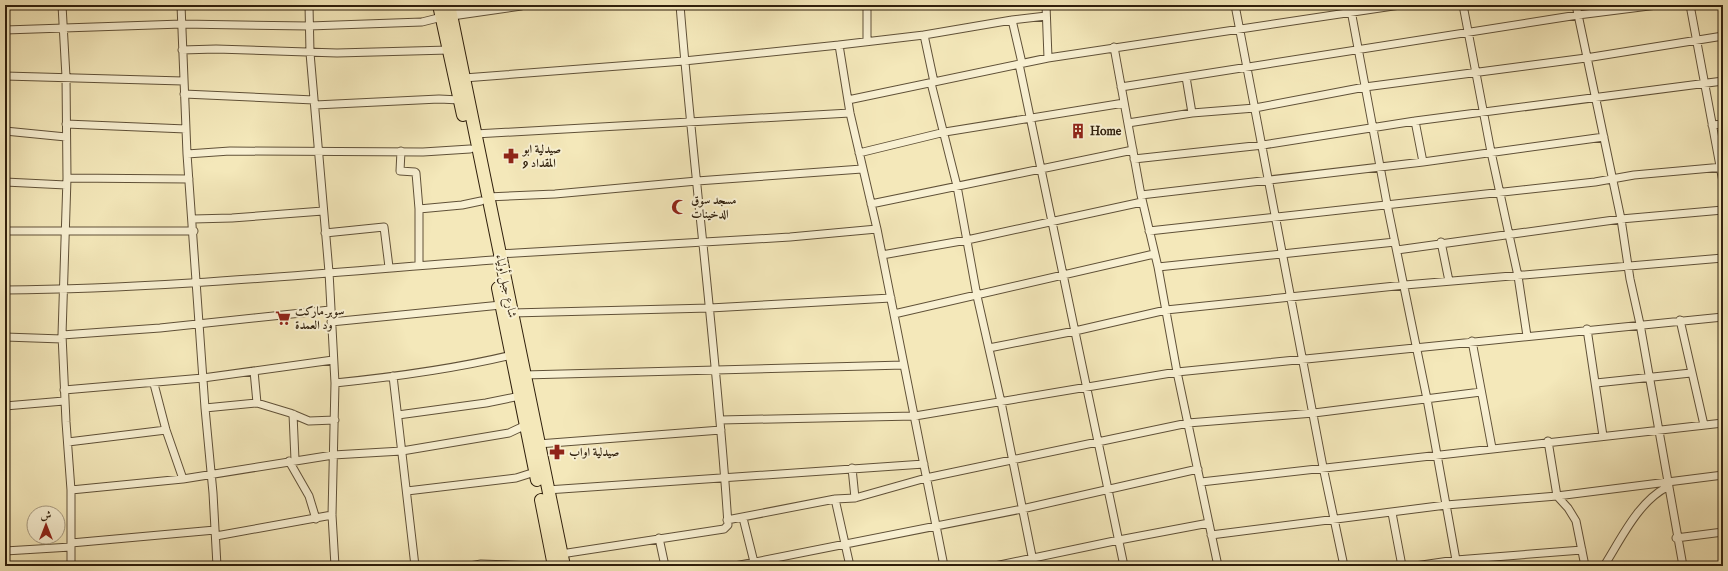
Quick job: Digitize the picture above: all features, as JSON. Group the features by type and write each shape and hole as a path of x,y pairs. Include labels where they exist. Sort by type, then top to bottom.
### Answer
{"main road":[{"name":"شارع جبل أولياء","path":"445,11 449,50 470,149 484,199"},
{"name":"شارع جبل أولياء","path":"445,11 464,78 475,134 484,199 496,257 512,313 512,355 554,566"},
{"name":"شارع جبل أولياء","path":"496,257 502,305 524,376 564,566"}],"street":[{"path":"62,5 66,77 66,181 62,337 64,401 71,490 71,566"},
{"path":"181,5 183,81 189,179 194,231 205,408 212,475 217,566"},
{"path":"309,5 310,53 329,272 335,383 332,515 335,566"},
{"path":"5,30 182,24 309,26 422,22 445,11 521,5"},
{"path":"561,554 724,529 728,525 716,370 697,181 689,123 680,5"},
{"path":"867,5 867,40"},
{"path":"1046,5 1048,58"},
{"path":"1235,5 1314,412 1323,467 1344,566"},
{"path":"1350,5 1387,204 1405,285 1427,399 1456,560"},
{"path":"848,100 1048,58 1400,5"},
{"path":"1463,5 1491,152 1518,276 1527,336"},
{"path":"1576,5 1621,219 1676,538 1683,566"},
{"path":"1121,87 1358,51 1578,15 1657,5"},
{"path":"1690,5 1723,182"},
{"path":"464,78 684,61 924,35 1012,20 1046,16"},
{"path":"1012,20 1021,64 1029,117 1053,221 1124,566"},
{"path":"924,35 932,82 957,186 977,296 990,348 1033,562"},
{"path":"1128,123 1192,114 1255,108 1365,87 1586,58 1723,36"},
{"path":"839,44 850,113 877,229 944,566"},
{"path":"1114,47 1141,199 1158,267 1176,372 1218,566"},
{"path":"182,50 243,49 310,53 449,50"},
{"path":"5,76 183,81"},
{"path":"1186,77 1192,114"},
{"path":"1134,159 1263,146 1415,121 1595,99 1723,81"},
{"path":"184,94 314,103 439,99 460,100"},
{"path":"859,153 944,132 1029,117 1124,103"},
{"path":"475,134 850,113"},
{"path":"1415,121 1423,162"},
{"path":"66,124 186,129"},
{"path":"1712,125 1723,124"},
{"path":"5,130 66,137"},
{"path":"882,255 967,240 1053,221 1141,199 1269,180 1423,162 1604,137"},
{"path":"188,154 230,151 448,151 470,149"},
{"path":"871,204 1133,150"},
{"path":"401,151 400,171 415,172 416,174 419,209 419,265"},
{"path":"1149,231 1721,167"},
{"path":"419,209 462,205 484,199 862,169"},
{"path":"5,182 189,179"},
{"path":"1397,250 1441,242 1621,219 1723,210"},
{"path":"193,219 232,218 323,211"},
{"path":"325,233 384,227 388,267"},
{"path":"5,290 64,290 197,283 419,265 496,257 703,241 790,237 877,229"},
{"path":"5,231 194,231"},
{"path":"1158,267 1395,242"},
{"path":"1441,242 1449,281"},
{"path":"894,314 1154,254"},
{"path":"990,348 1075,331 1166,310 1405,285 1723,258"},
{"path":"512,313 710,308 891,298"},
{"path":"331,322 502,305"},
{"path":"5,337 62,337 330,310"},
{"path":"720,420 915,416 1176,372 1587,329 1723,317"},
{"path":"1680,320 1704,425"},
{"path":"1587,329 1603,436"},
{"path":"1472,341 1492,448"},
{"path":"335,383 478,363 512,355"},
{"path":"64,390 154,384 333,360"},
{"path":"524,376 904,365"},
{"path":"254,371 257,403"},
{"path":"1596,383 1691,373"},
{"path":"393,376 415,566"},
{"path":"154,384 166,430 183,479"},
{"path":"727,520 835,499 855,498 926,478 1188,423 1314,412 1481,392"},
{"path":"398,415 486,403 520,396"},
{"path":"5,406 64,401"},
{"path":"205,408 257,403 293,414 309,421 335,420"},
{"path":"293,414 292,460 309,496 316,519"},
{"path":"1201,482 1548,441 1723,423"},
{"path":"71,490 183,479 292,460 334,455 402,451 509,433 526,425"},
{"path":"68,442 166,430"},
{"path":"538,444 721,430"},
{"path":"1548,441 1557,496 1576,521 1585,566"},
{"path":"548,490 924,464"},
{"path":"852,468 855,498"},
{"path":"735,566 754,564 845,543 1022,509 1198,469"},
{"path":"407,491 516,478 535,472"},
{"path":"1211,535 1334,521 1446,505 1667,485 1723,475"},
{"path":"1604,566 1646,502 1667,485"},
{"path":"835,499 850,566"},
{"path":"1392,513 1402,566"},
{"path":"5,551 216,533 316,519 332,515"},
{"path":"743,518 754,564"},
{"path":"995,566 1033,562 1119,540 1209,523"},
{"path":"1676,538 1723,532"},
{"path":"660,538 665,566"},
{"path":"1415,566 1456,560 1582,550"},
{"path":"470,566 481,564 533,566"}],"place":[{"name":"Home","path":"1078,131"},
{"name":"صيدلية ابو المقداد 9","path":"511,156"},
{"name":"مسجد سوق الدخينات","path":"679,207"},
{"name":"سوبر ماركت ود العمدة","path":"283,318"},
{"name":"صيدلية اواب","path":"557,452"}]}
